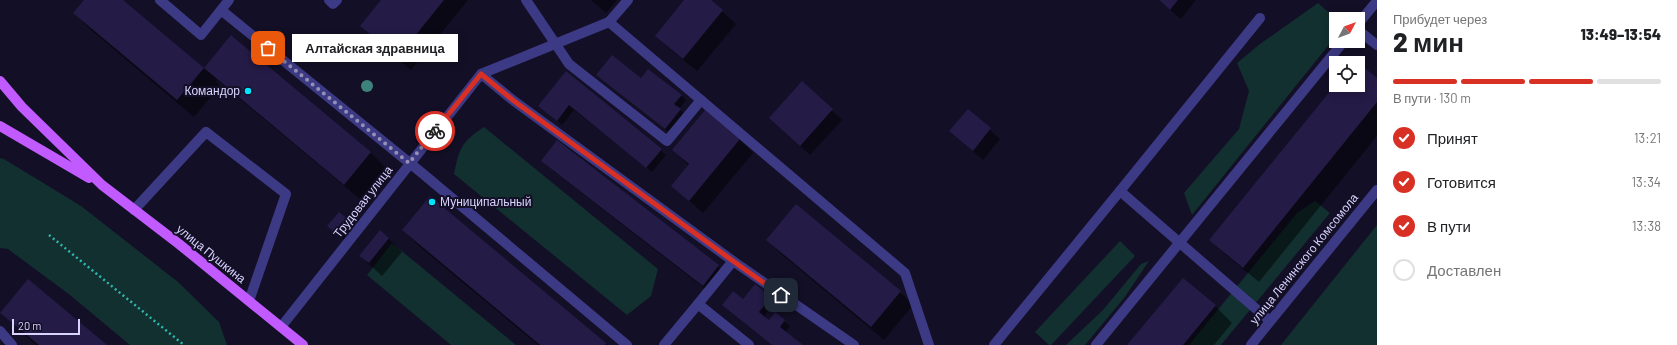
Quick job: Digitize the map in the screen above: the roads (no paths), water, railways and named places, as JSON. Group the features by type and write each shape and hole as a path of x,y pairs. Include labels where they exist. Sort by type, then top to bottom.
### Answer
{"main road":[{"path":"0,81 22,107 102,185"},
{"path":"0,126 102,185"},
{"path":"0,131 12,133"},
{"name":"улица Пушкина","path":"102,185 180,244 303,345"}],"street":[{"path":"160,0 201,35 229,0"},
{"path":"329,0 333,4 337,0"},
{"path":"526,0 569,64 667,141 701,100"},
{"name":"Трудовая улица","path":"281,327 409,163 481,74 609,22 628,0"},
{"path":"1365,16 1377,1"},
{"path":"221,10 409,163 627,345"},
{"path":"994,345 1260,18"},
{"path":"609,22 906,273 929,345"},
{"path":"1365,36 1377,46"},
{"path":"1096,345 1338,48"},
{"path":"481,74 514,101 733,261 854,345"},
{"path":"134,210 206,132 286,194 249,301"},
{"name":"улица Ленинского Комсомола","path":"1251,345 1377,190"},
{"path":"1120,191 1270,321"},
{"path":"664,345 733,261"},
{"path":"698,304 749,345"},
{"path":"0,331 12,345"}],"place":[{"name":"Алтайская здравница","path":"268,48"},
{"name":"Командор","path":"248,91"},
{"name":"Муниципальный","path":"432,202"}]}
